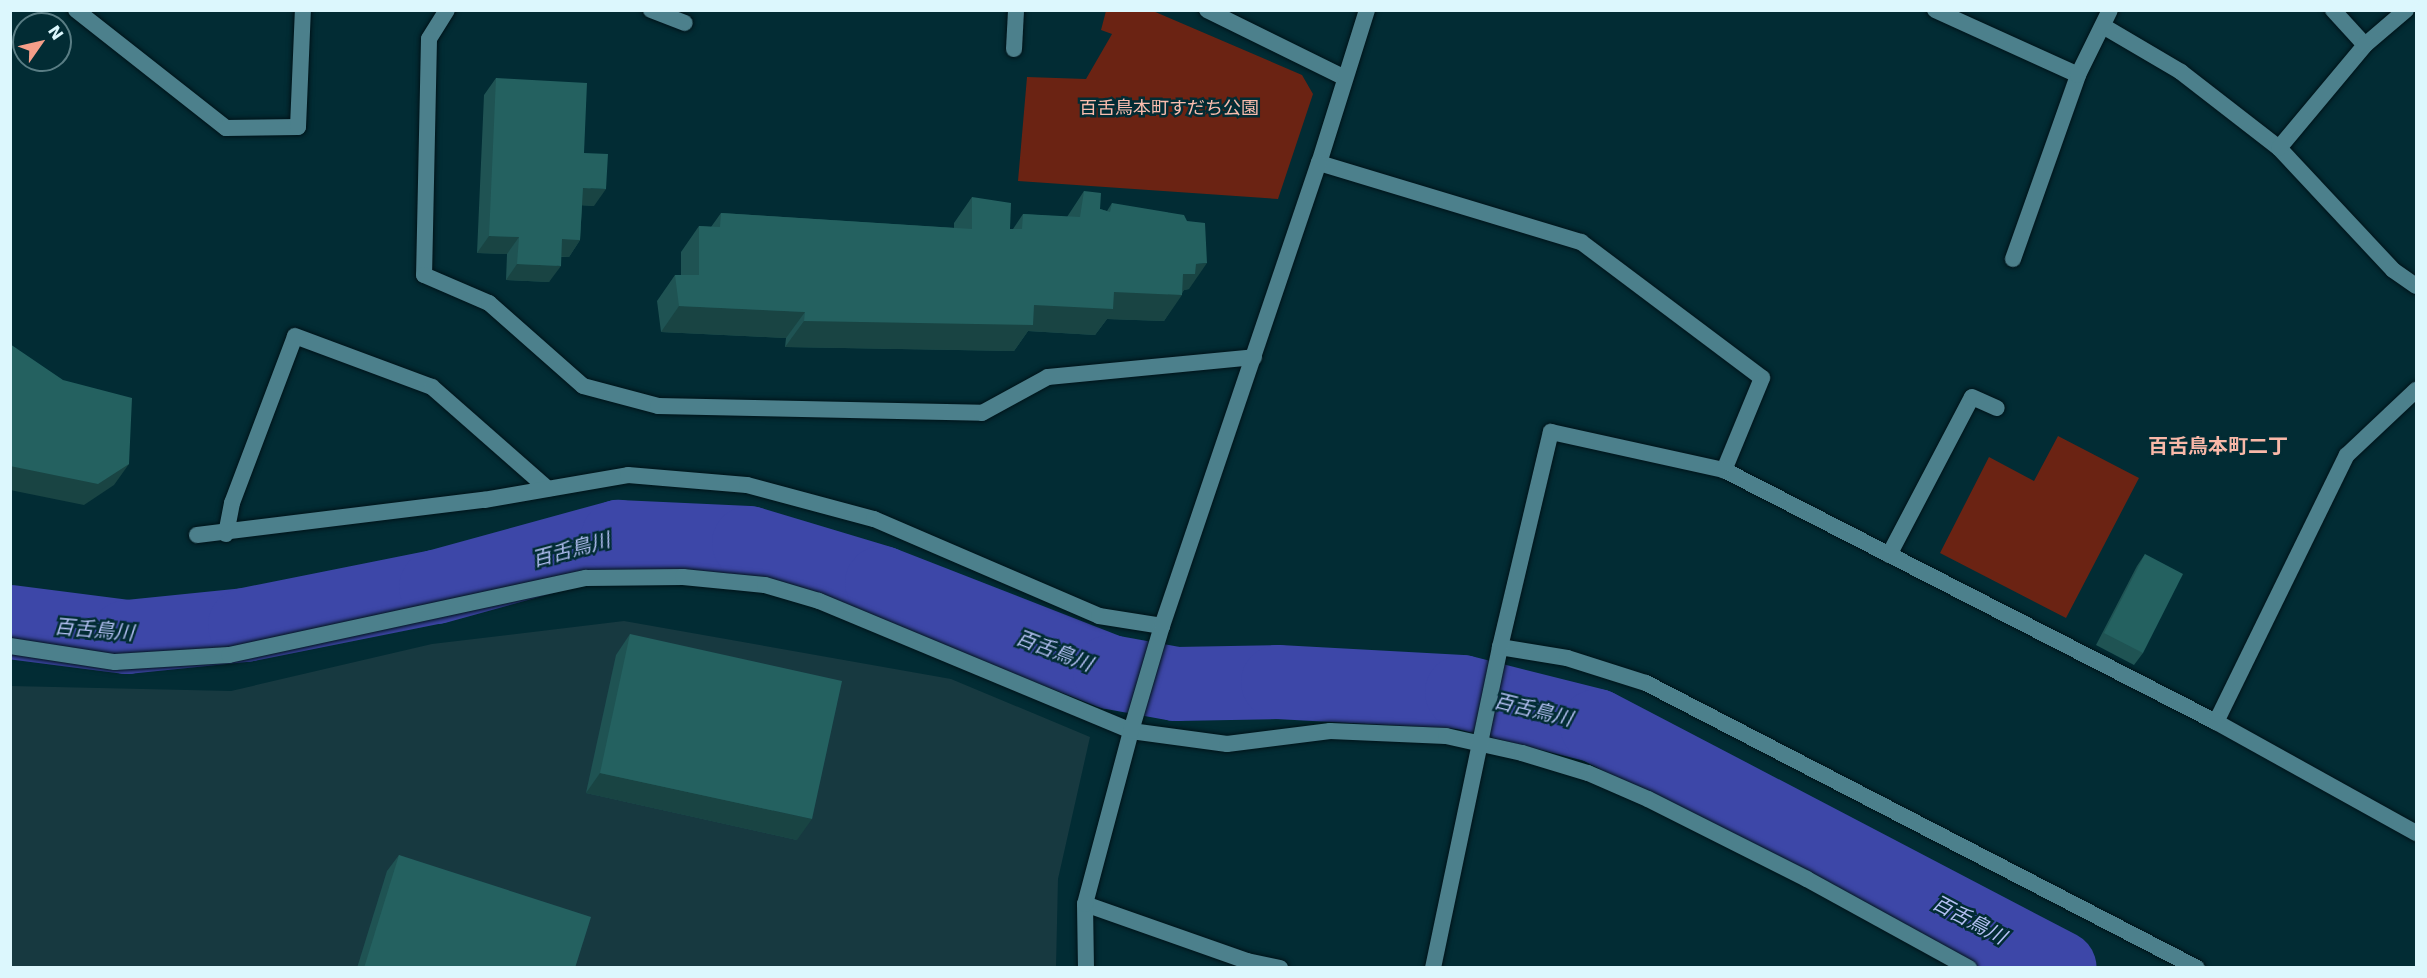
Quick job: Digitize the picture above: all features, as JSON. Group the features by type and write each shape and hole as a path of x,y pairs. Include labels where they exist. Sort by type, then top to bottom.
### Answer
{"street":[{"path":"76,10 226,128 298,127 303,10"},
{"path":"447,10 429,39 424,275 489,303 583,386 657,406 982,413 1048,377 1254,357"},
{"path":"651,10 685,23"},
{"path":"1014,49 1016,10"},
{"path":"1207,10 1343,78"},
{"path":"1089,966 1085,904 1133,724 1162,626 1319,163 1343,78 1368,10"},
{"path":"1935,10 2078,75"},
{"path":"2013,259 2078,75 2110,10"},
{"path":"2333,10 2365,45"},
{"path":"2278,148 2365,45 2406,10"},
{"path":"2103,26 2181,72 2278,148 2393,270 2416,286"},
{"path":"1319,163 1581,242 1762,378 1724,471"},
{"path":"226,534 232,503 295,336 432,387 548,489"},
{"path":"2216,722 2347,455 2416,390"},
{"path":"1889,555 1972,398 1997,408"},
{"path":"1434,968 1496,664 1551,432 1724,471 2216,722 2416,833"},
{"path":"197,535 226,534 548,489 628,475 747,485 874,519 1099,616 1162,626"},
{"path":"10,646 115,662 229,655 586,578 683,577 765,585 819,601 1133,724 1227,744 1330,730 1446,736 1588,773 1648,798 1807,879 1969,968"},
{"path":"1500,647 1567,658 1646,682 2198,968"},
{"path":"1085,904 1247,961 1280,968"}],"shaded area":[{"path":"624,621 951,679 1090,737 1058,879 1056,967 11,968 11,686 231,691 432,644"}],"green space":[{"name":"百舌鳥本町すだち公園","path":"1106,11 1153,11 1302,75 1313,94 1278,199 1018,181 1027,77 1086,79 1112,34 1101,30"},
{"path":"2058,436 2139,478 2066,618 1940,553 1989,457 2034,481"}],"building":[{"path":"496,78 587,83 584,153 608,154 606,189 583,188 580,240 562,239 561,266 517,264 519,237 489,236"},
{"path":"1084,191 1101,193 1100,209 1110,212 1112,203 1184,215 1187,221 1205,223 1207,263 1196,264 1195,274 1183,274 1182,295 1114,292 1113,309 1034,305 1033,325 804,321 805,312 679,306 675,275 699,275 699,226 720,227 721,213 972,229 972,197 1011,203 1010,229 1022,229 1023,214 1080,217"},
{"path":"10,344 63,380 132,398 129,464 98,484 10,466"},
{"path":"2145,554 2183,574 2143,653 2104,633"},
{"path":"630,634 842,681 812,819 600,773"},
{"path":"399,855 591,917 575,968 364,968"}],"waterway":[{"name":"百舌鳥川","path":"10,622 127,637 245,625 436,587 618,537 749,543 882,583 1110,672 1176,684 1278,682 1462,692 1597,726 2060,968"}],"district":[{"name":"百舌鳥本町二丁","path":"2218,446"}]}
